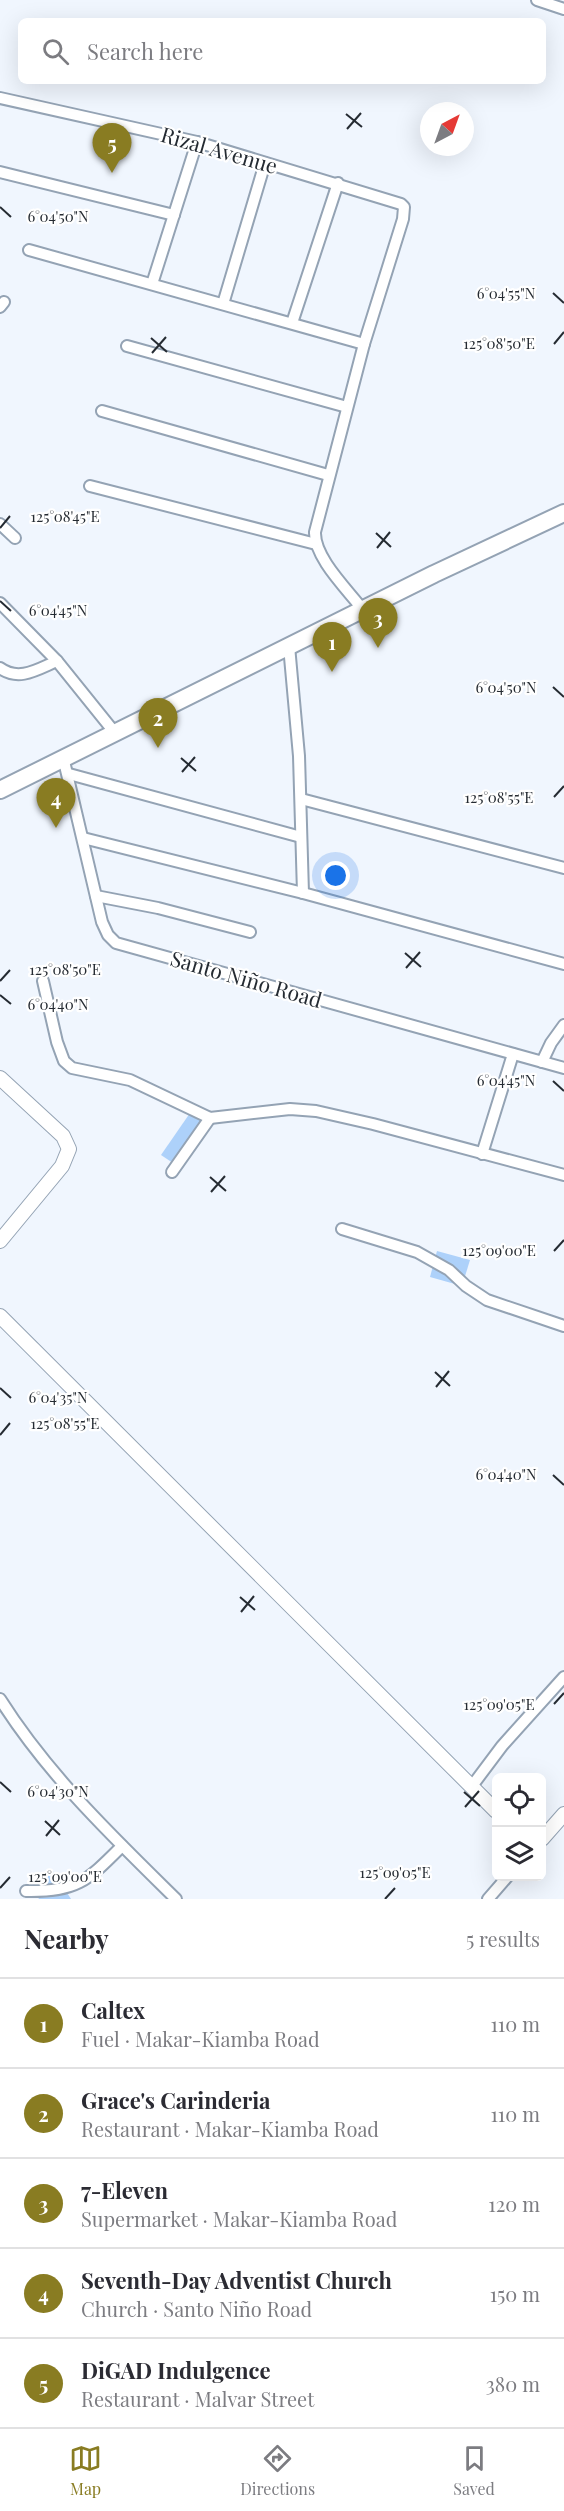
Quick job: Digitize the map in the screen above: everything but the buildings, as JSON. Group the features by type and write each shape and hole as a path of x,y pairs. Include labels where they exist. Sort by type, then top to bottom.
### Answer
{"main road":[{"path":"0,790 289,646 564,513"}],"street":[{"path":"537,0 564,9"},
{"name":"Rizal Avenue","path":"0,98 197,142 401,204 404,207 404,219 364,344"},
{"path":"152,284 197,142"},
{"path":"223,304 266,164"},
{"path":"0,172 174,215"},
{"path":"292,323 338,183"},
{"path":"29,250 364,344 317,518 316,544 324,559 363,610"},
{"path":"127,346 347,407"},
{"path":"102,411 328,475"},
{"path":"90,486 316,544"},
{"path":"0,524 15,538"},
{"path":"0,603 57,661 115,733"},
{"path":"289,646 299,756 303,893"},
{"path":"0,668 7,674 17,676 57,661"},
{"name":"Santo Niño Road","path":"63,757 69,774 96,896 108,935 123,946 564,1068"},
{"path":"69,774 302,837"},
{"path":"301,799 564,868"},
{"path":"82,838 303,893 564,964"},
{"path":"96,896 158,908 250,932"},
{"path":"43,981 57,1042 68,1065 81,1071 130,1080 210,1118 290,1109 316,1111 564,1175"},
{"path":"542,1062 551,1043 564,1025"},
{"path":"482,1154 513,1054"},
{"path":"0,1078 63,1136 69,1149 62,1166 0,1241"},
{"path":"172,1172 210,1118"},
{"path":"342,1229 417,1252 449,1270 466,1286 487,1300 564,1326"},
{"path":"0,1316 492,1807"},
{"path":"472,1786 502,1746 564,1677"},
{"path":"0,1699 26,1740 92,1817 176,1899"},
{"path":"546,1834 564,1814"},
{"path":"26,1891 69,1888 100,1867 122,1846"},
{"path":"488,1899 504,1881"}],"shaded area":[{"path":"190,1113 207,1125 179,1167 161,1155"},
{"path":"437,1251 470,1260 462,1286 430,1277"},
{"path":"53,1871 71,1899 39,1899 30,1886"}],"place":[{"name":"DiGAD Indulgence","path":"112,173"},
{"name":"7-Eleven","path":"378,648"},
{"name":"Caltex","path":"332,672"},
{"name":"Grace's Carinderia","path":"158,748"},
{"name":"Seventh-Day Adventist Church","path":"56,828"}]}
